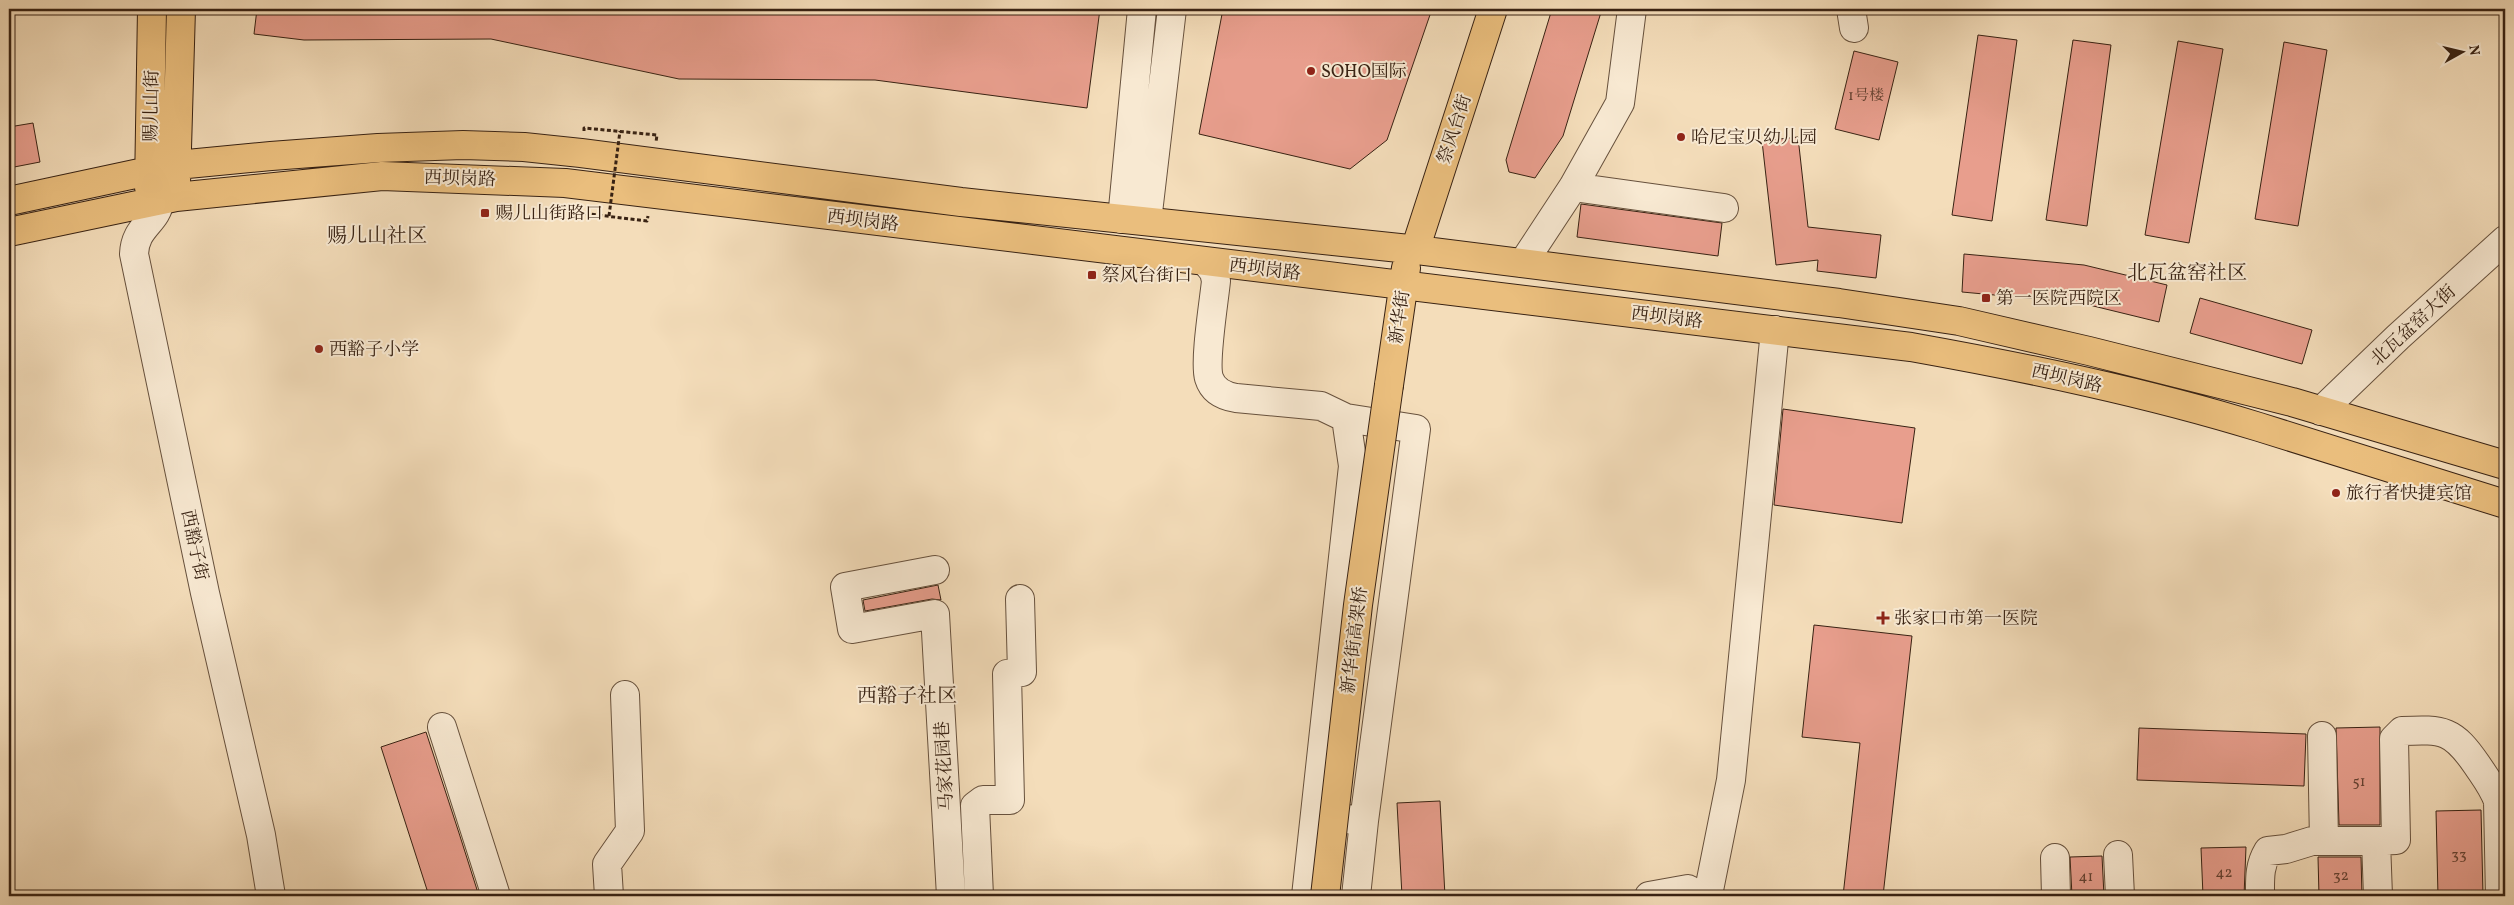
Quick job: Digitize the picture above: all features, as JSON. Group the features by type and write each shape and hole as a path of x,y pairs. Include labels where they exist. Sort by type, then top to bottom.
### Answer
{"main road":[{"name":"赐儿山街","path":"152,9 150,170 161,200"},
{"name":"赐儿山街","path":"161,200 177,165 181,9"},
{"name":"祭风台街","path":"1415,250 1493,9"},
{"name":"西坝岗路","path":"9,201 177,165 378,148 463,145 524,147 961,202 1415,250 1839,303 1959,321 2098,353 2321,411 2505,465"},
{"name":"西坝岗路","path":"9,232 161,200 382,176 565,183 1911,347 2032,368 2184,406 2505,504"},
{"name":"新华街","path":"1395,386 1415,250"},
{"name":"新华街高架桥","path":"1325,896 1358,605 1395,386"},
{"name":"新华街高架桥","path":"1336,896 1395,386"},
{"path":"2313,445 2321,411"}],"street":[{"path":"1134,220 1142,9"},
{"path":"1134,220 1166,61 1172,9"},
{"path":"1166,61 1185,29 1190,9"},
{"path":"1523,264 1573,187 1620,104 1632,9"},
{"path":"1573,187 1724,208"},
{"name":"西豁子街","path":"161,200 159,208 134,240 134,254 205,593 261,835 271,896"},
{"name":"北瓦盆窑大街","path":"2321,411 2398,337 2505,240"},
{"path":"1206,262 1214,272 1216,281 1208,364 1210,378 1222,395 1321,406 1346,418 1416,429 1357,870 1356,896"},
{"path":"1648,896 1688,889 1698,893 1731,780 1775,330"},
{"path":"1306,896 1353,466 1346,418"},
{"name":"马家花园巷","path":"935,570 844,587 852,629 935,614 951,896"},
{"path":"979,896 975,806 983,800 1010,800 1007,674 1022,672 1020,599"},
{"path":"609,896 607,864 630,831 625,695"},
{"path":"442,727 496,896"},
{"path":"2260,896 2262,860 2268,851 2286,849 2312,842 2396,840 2394,739 2402,731 2430,729 2454,736 2463,745 2494,789 2502,810 2500,896"},
{"path":"2322,736 2324,841"},
{"path":"1316,814 1364,821"},
{"path":"2376,841 2378,896"},
{"path":"2118,855 2120,896"},
{"path":"2056,858 2056,896"}],"path":[{"path":"584,128 657,135"},
{"path":"609,216 620,131"},
{"path":"573,212 647,221"}],"building":[{"path":"257,9 1100,9 1087,108 875,80 679,79 491,39 304,40 254,34"},
{"name":"SOHO国际","path":"1223,9 1432,9 1387,140 1350,169 1199,134"},
{"path":"1552,9 1602,9 1563,136 1535,178 1509,172 1506,160"},
{"path":"1978,35 2017,40 1992,221 1952,215"},
{"path":"2073,40 2111,45 2087,226 2046,220"},
{"path":"2178,41 2223,49 2189,243 2145,235"},
{"path":"2284,42 2327,50 2298,226 2255,219"},
{"path":"1854,51 1898,62 1879,140 1835,129"},
{"path":"33,123 40,162 9,168 9,127"},
{"path":"1798,137 1808,227 1881,235 1876,278 1817,271 1818,260 1776,265 1762,141"},
{"path":"1581,204 1722,223 1718,256 1577,237"},
{"path":"1964,254 2084,265 2167,285 2159,322 2081,303 1962,292"},
{"path":"2200,298 2312,330 2302,364 2190,333"},
{"path":"1783,409 1915,428 1902,523 1774,505"},
{"path":"938,585 941,600 932,599 865,611 863,600"},
{"path":"1814,625 1912,636 1883,896 1843,896 1860,743 1802,737"},
{"path":"2380,727 2380,825 2339,825 2336,728"},
{"path":"2139,728 2306,734 2304,786 2137,780"},
{"path":"426,732 479,896 429,896 381,747"},
{"path":"1440,801 1445,896 1402,896 1397,803"},
{"path":"2481,810 2483,896 2438,896 2436,811"},
{"path":"2246,847 2244,896 2203,896 2201,848"},
{"path":"2102,856 2104,896 2072,896 2070,857"},
{"path":"2318,857 2361,857 2362,896 2319,896"}],"place":[{"name":"SOHO国际","path":"1311,71"},
{"name":"哈尼宝贝幼儿园","path":"1681,137"},
{"name":"赐儿山街路口","path":"485,213"},
{"name":"祭风台街口","path":"1092,275"},
{"name":"第一医院西院区","path":"1986,298"},
{"name":"西豁子小学","path":"319,349"},
{"name":"旅行者快捷宾馆","path":"2336,493"},
{"name":"张家口市第一医院","path":"1883,618"}],"district":[{"name":"赐儿山社区","path":"377,235"},
{"name":"北瓦盆窑社区","path":"2187,272"},
{"name":"西豁子社区","path":"907,695"}]}
